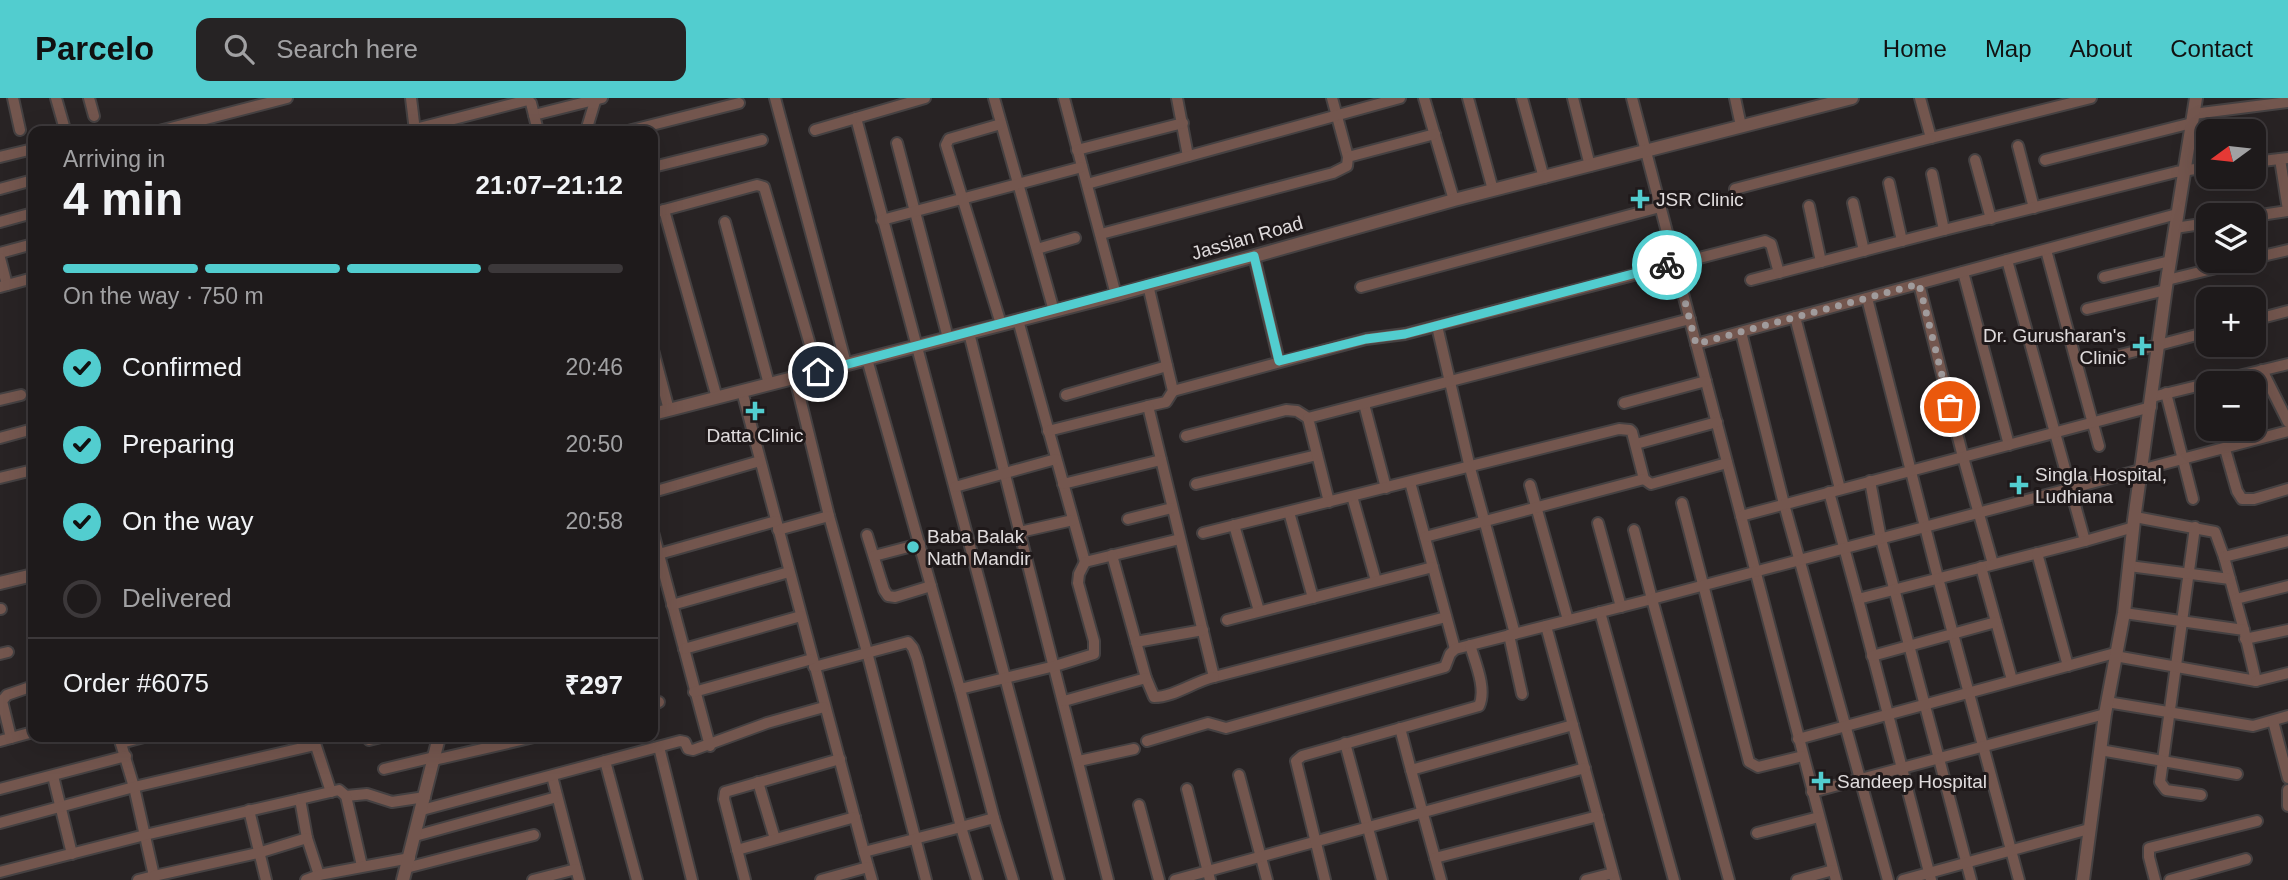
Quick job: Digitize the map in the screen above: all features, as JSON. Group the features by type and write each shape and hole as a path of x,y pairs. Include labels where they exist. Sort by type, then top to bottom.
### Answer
{"street":[{"path":"13,98 20,130"},
{"path":"56,98 64,126"},
{"path":"89,98 94,116"},
{"path":"193,126 287,98"},
{"path":"411,98 414,126"},
{"path":"775,98 846,364"},
{"path":"815,130 925,98"},
{"path":"994,98 1054,311"},
{"path":"1066,98 1077,150 1116,295"},
{"path":"1177,98 1188,156"},
{"path":"1101,234 1334,173 1347,166 1348,157 1332,98"},
{"path":"1087,184 1401,98"},
{"path":"1424,98 1454,200"},
{"path":"1468,98 1493,190"},
{"path":"1521,98 1544,178"},
{"path":"1573,98 1590,166"},
{"path":"1632,98 1834,875 1797,880"},
{"path":"1735,98 1741,126"},
{"name":"Jassian Road","path":"658,413 1116,295 1454,200 1852,98"},
{"path":"1920,98 1931,138"},
{"path":"1735,189 2091,98"},
{"path":"2083,880 2106,708 2124,612 2170,261 2196,98"},
{"path":"534,115 598,99"},
{"path":"588,126 598,99"},
{"path":"430,126 528,100 537,126"},
{"path":"2045,160 2192,119 2288,102"},
{"path":"648,126 739,103"},
{"path":"856,118 1059,880"},
{"path":"1077,150 1183,123"},
{"path":"1001,124 956,135 947,142 1001,324"},
{"path":"1348,157 1435,134"},
{"path":"658,166 762,139"},
{"path":"897,143 948,338"},
{"path":"2018,146 2034,208"},
{"path":"0,157 28,150"},
{"path":"2266,161 2284,159 2288,211 2266,214"},
{"path":"1975,160 1991,219"},
{"path":"882,220 1082,167"},
{"path":"1751,280 2196,169"},
{"path":"1932,174 1944,230"},
{"path":"0,189 28,181"},
{"path":"1889,183 1902,241"},
{"path":"717,398 658,212 757,185 764,187 818,372"},
{"path":"1853,203 1864,251"},
{"path":"1809,206 1821,262"},
{"path":"1361,287 1660,207"},
{"path":"1696,344 2178,214"},
{"path":"0,222 28,215"},
{"path":"725,222 769,384"},
{"path":"2175,228 2196,225"},
{"path":"1037,249 1075,238"},
{"path":"1048,431 1166,402 1173,391 1279,361 1366,339 1395,336 1437,326 1765,241 1771,244 1779,273"},
{"path":"28,246 0,255 3,286 28,279"},
{"path":"2046,250 2099,446"},
{"path":"2266,255 2288,250"},
{"path":"1254,256 1279,361"},
{"path":"2007,260 2085,541"},
{"path":"2104,277 2170,261"},
{"path":"1963,272 2009,445"},
{"path":"2087,309 2206,273"},
{"path":"1919,284 1993,564"},
{"path":"1148,285 1173,391"},
{"path":"1867,298 2019,880"},
{"path":"2266,317 2288,311"},
{"path":"1795,317 1840,489"},
{"path":"1308,418 1690,319"},
{"path":"960,688 1055,666 1091,656 1095,651 1078,583 1085,562 1018,320"},
{"path":"1437,326 1512,634 1522,694"},
{"path":"1741,332 1784,504 1888,880"},
{"path":"969,333 1108,880"},
{"path":"2109,358 2196,335"},
{"path":"867,359 1013,880"},
{"path":"1741,516 2092,423 2151,402 2166,393 2288,364"},
{"path":"1066,395 1167,366"},
{"path":"658,369 669,410"},
{"path":"2262,370 2288,422"},
{"path":"795,378 926,880"},
{"path":"1624,403 1706,381"},
{"path":"742,391 872,880"},
{"path":"2166,393 2193,499"},
{"path":"0,400 21,395"},
{"path":"1364,404 1386,488"},
{"path":"1148,406 1214,677"},
{"path":"1186,436 1286,411 1297,411 1308,418 1329,502"},
{"path":"1636,444 1717,422"},
{"path":"1203,533 1619,429 1630,430 1644,479 1648,483 1656,484 1727,463"},
{"path":"0,438 28,430"},
{"path":"1147,741 1208,723 1226,728 1445,667 1455,649 2288,431"},
{"path":"2225,449 2237,491 2242,499 2253,499 2288,489"},
{"path":"1196,484 1317,455"},
{"path":"955,487 1056,459"},
{"path":"1063,484 1161,460"},
{"path":"658,491 760,461"},
{"path":"0,478 28,471"},
{"path":"1425,537 1644,479"},
{"path":"1870,481 1881,539 1971,880"},
{"path":"1410,482 1455,649"},
{"path":"1530,485 1568,620"},
{"path":"1829,492 1930,876"},
{"path":"1352,496 1376,581"},
{"path":"1682,503 1749,762 1758,767 1803,755"},
{"path":"1128,519 1172,508"},
{"path":"1289,512 1313,598"},
{"path":"659,554 829,516"},
{"path":"1020,532 1073,520"},
{"path":"1858,599 2085,541 2134,522 2215,531 2236,599 2256,681"},
{"path":"1598,523 1621,607"},
{"path":"1234,525 1259,611"},
{"path":"2195,527 2160,782 2163,788 2201,795"},
{"path":"1634,530 1729,880"},
{"path":"867,535 888,596 895,597 931,586"},
{"path":"1085,562 1180,539"},
{"path":"2224,557 2288,541"},
{"path":"874,556 920,544"},
{"path":"658,550 710,746"},
{"path":"2037,553 2068,666"},
{"path":"1112,555 1146,678 1156,698 1214,677 1446,617"},
{"path":"2129,566 2230,579"},
{"path":"1227,621 1433,567"},
{"path":"1982,567 2012,680"},
{"path":"671,605 789,572"},
{"path":"0,583 28,576"},
{"path":"2236,599 2288,586"},
{"path":"1600,612 1674,880"},
{"path":"2124,612 2244,635 2288,630"},
{"path":"684,649 801,616"},
{"path":"1872,656 1996,622"},
{"path":"1546,626 1614,876 1586,880"},
{"path":"1136,642 1203,630"},
{"path":"694,692 908,642 913,648 977,880"},
{"path":"1325,880 1296,761 1302,756 1345,743 1479,706 1482,691 1470,645"},
{"path":"1798,739 2012,680 2115,655 2256,681 2288,673"},
{"path":"1064,701 1146,678"},
{"path":"28,688 7,695 2,701 6,739 28,733"},
{"path":"422,810 680,741 685,742 690,750 710,746 760,725 824,706"},
{"path":"1812,792 1983,747 2106,708 2171,713 2253,726 2288,716"},
{"path":"2273,720 2288,778"},
{"path":"1411,770 1573,725"},
{"path":"1400,728 1441,880"},
{"path":"121,742 134,787 153,876"},
{"path":"0,823 310,742"},
{"path":"314,742 331,792"},
{"path":"406,869 438,742"},
{"path":"384,769 510,742"},
{"path":"1345,743 1382,880"},
{"path":"659,747 692,880"},
{"path":"1079,761 1134,749"},
{"path":"2100,750 2237,774"},
{"path":"0,789 126,756"},
{"path":"745,880 724,799 725,792 840,759"},
{"path":"605,761 637,880"},
{"path":"1175,880 1209,876 1261,856 1585,768"},
{"path":"1239,775 1267,880"},
{"path":"53,776 72,854"},
{"path":"533,880 577,874 552,776"},
{"path":"758,782 775,839"},
{"path":"1187,789 1209,876"},
{"path":"0,872 339,790 346,796 362,866"},
{"path":"2288,790 2288,806"},
{"path":"346,796 367,794 392,802 425,797"},
{"path":"415,836 557,797"},
{"path":"300,799 307,838 318,875"},
{"path":"1139,805 1159,880"},
{"path":"249,810 266,880"},
{"path":"1435,858 1598,816"},
{"path":"737,850 855,817"},
{"path":"1757,833 1819,817"},
{"path":"864,852 994,818"},
{"path":"2155,880 2149,848 2257,821"},
{"path":"1903,880 1930,876 1966,863 2090,829"},
{"path":"306,880 362,866 406,869 534,835"},
{"path":"138,880 258,853 307,838"},
{"path":"2170,880 2246,859"},
{"path":"821,880 868,867"}],"way so far":[{"path":"1667,265 1675,263 1696,344 1919,284 1950,407"}],"place":[{"name":"JSR Clinic","path":"1640,199"},
{"name":"Dr. Gurusharan's Clinic","path":"2142,346"},
{"name":"Datta Clinic","path":"755,411"},
{"name":"Singla Hospital, Ludhiana","path":"2019,485"},
{"name":"Baba Balak Nath Mandir","path":"913,547"},
{"name":"Sandeep Hospital","path":"1821,781"}],"route":[{"path":"818,372 1116,295 1254,256 1279,361 1366,339 1405,334 1667,265"}]}
